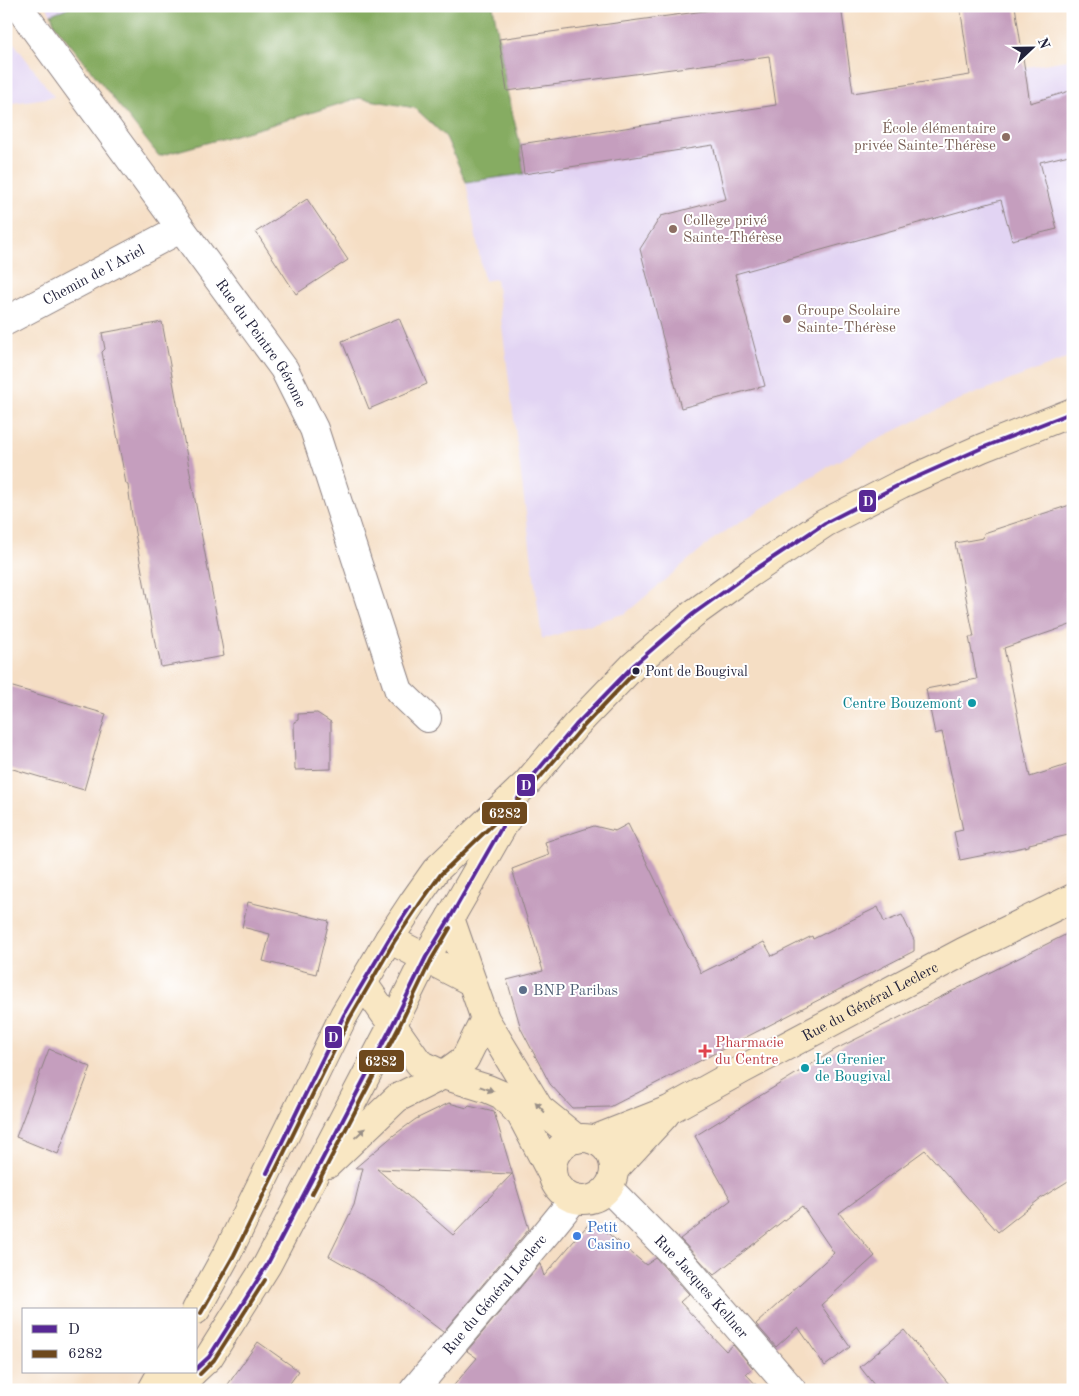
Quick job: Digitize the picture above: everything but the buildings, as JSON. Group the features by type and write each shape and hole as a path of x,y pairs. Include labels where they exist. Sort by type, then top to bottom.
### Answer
{"main road":[{"path":"197,1308 228,1252 344,1015 390,939 436,870 527,783 576,725 634,665 693,614 825,523 901,484 982,448 1073,412"},
{"path":"198,1367 209,1357 267,1265 426,957 527,783"},
{"name":"Rue du Général Leclerc","path":"585,1139 669,1110 963,952 1073,898"},
{"path":"363,983 419,1063 443,1075 502,1095 521,1115 559,1190 566,1196 584,1200 593,1199 601,1194 611,1179 612,1160 608,1152 602,1144 585,1139 538,1108 485,1020 450,918"},
{"path":"390,939 472,982"},
{"path":"312,1179 397,1098 443,1075 465,1060 485,1020"},
{"name":"Rue du Général Leclerc","path":"611,1179 669,1110"},
{"path":"552,1174 552,1164 560,1147 568,1142 585,1139"},
{"path":"152,1390 161,1374"},
{"path":"176,1390 191,1374"}],"street":[{"name":"Rue du Peintre Gérome","path":"18,6 284,369 314,429 399,691 427,718"},
{"name":"Chemin de l'Ariel","path":"6,320 180,229"},
{"name":"Rue Jacques Kellner","path":"611,1179 792,1390"},
{"name":"Rue du Général Leclerc","path":"414,1390 574,1199"}],"shaded area":[{"path":"46,6 73,6 51,14"},
{"path":"6,32 54,97 6,104"},
{"name":"Groupe Scolaire Sainte-Thérèse","path":"1073,59 1073,356 956,401 886,435 825,468 712,540 626,613 542,639 496,279 484,281 466,182 948,110 981,75"}],"green space":[{"path":"73,6 493,6 507,91 520,144 524,174 466,182 446,137 415,108 359,98 159,156 55,25 51,14"}],"transit line":[{"name":"D","path":"198,1367 209,1357 267,1265 426,957 527,783 576,725 634,665 693,614 825,523 901,484 982,448 1073,412"},
{"name":"6282","path":"201,1313 234,1255 350,1018 394,942 419,905 441,874 531,788 581,729 638,669"},
{"name":"D","path":"267,1173 344,1015 410,907"},
{"name":"6282","path":"312,1194 398,1029 431,960 450,928"},
{"name":"6282","path":"200,1374 214,1360 265,1280"}],"place":[{"name":"École élémentaire privée Sainte-Thérèse","path":"1006,137"},
{"name":"Collège privé Sainte-Thérèse","path":"673,229"},
{"name":"Groupe Scolaire Sainte-Thérèse","path":"787,319"},
{"name":"Pont de Bougival","path":"636,671"},
{"name":"Centre Bouzemont","path":"972,703"},
{"name":"BNP Paribas","path":"523,990"},
{"name":"Pharmacie du Centre","path":"705,1051"},
{"name":"Le Grenier de Bougival","path":"805,1068"},
{"name":"Petit Casino","path":"577,1236"}]}
